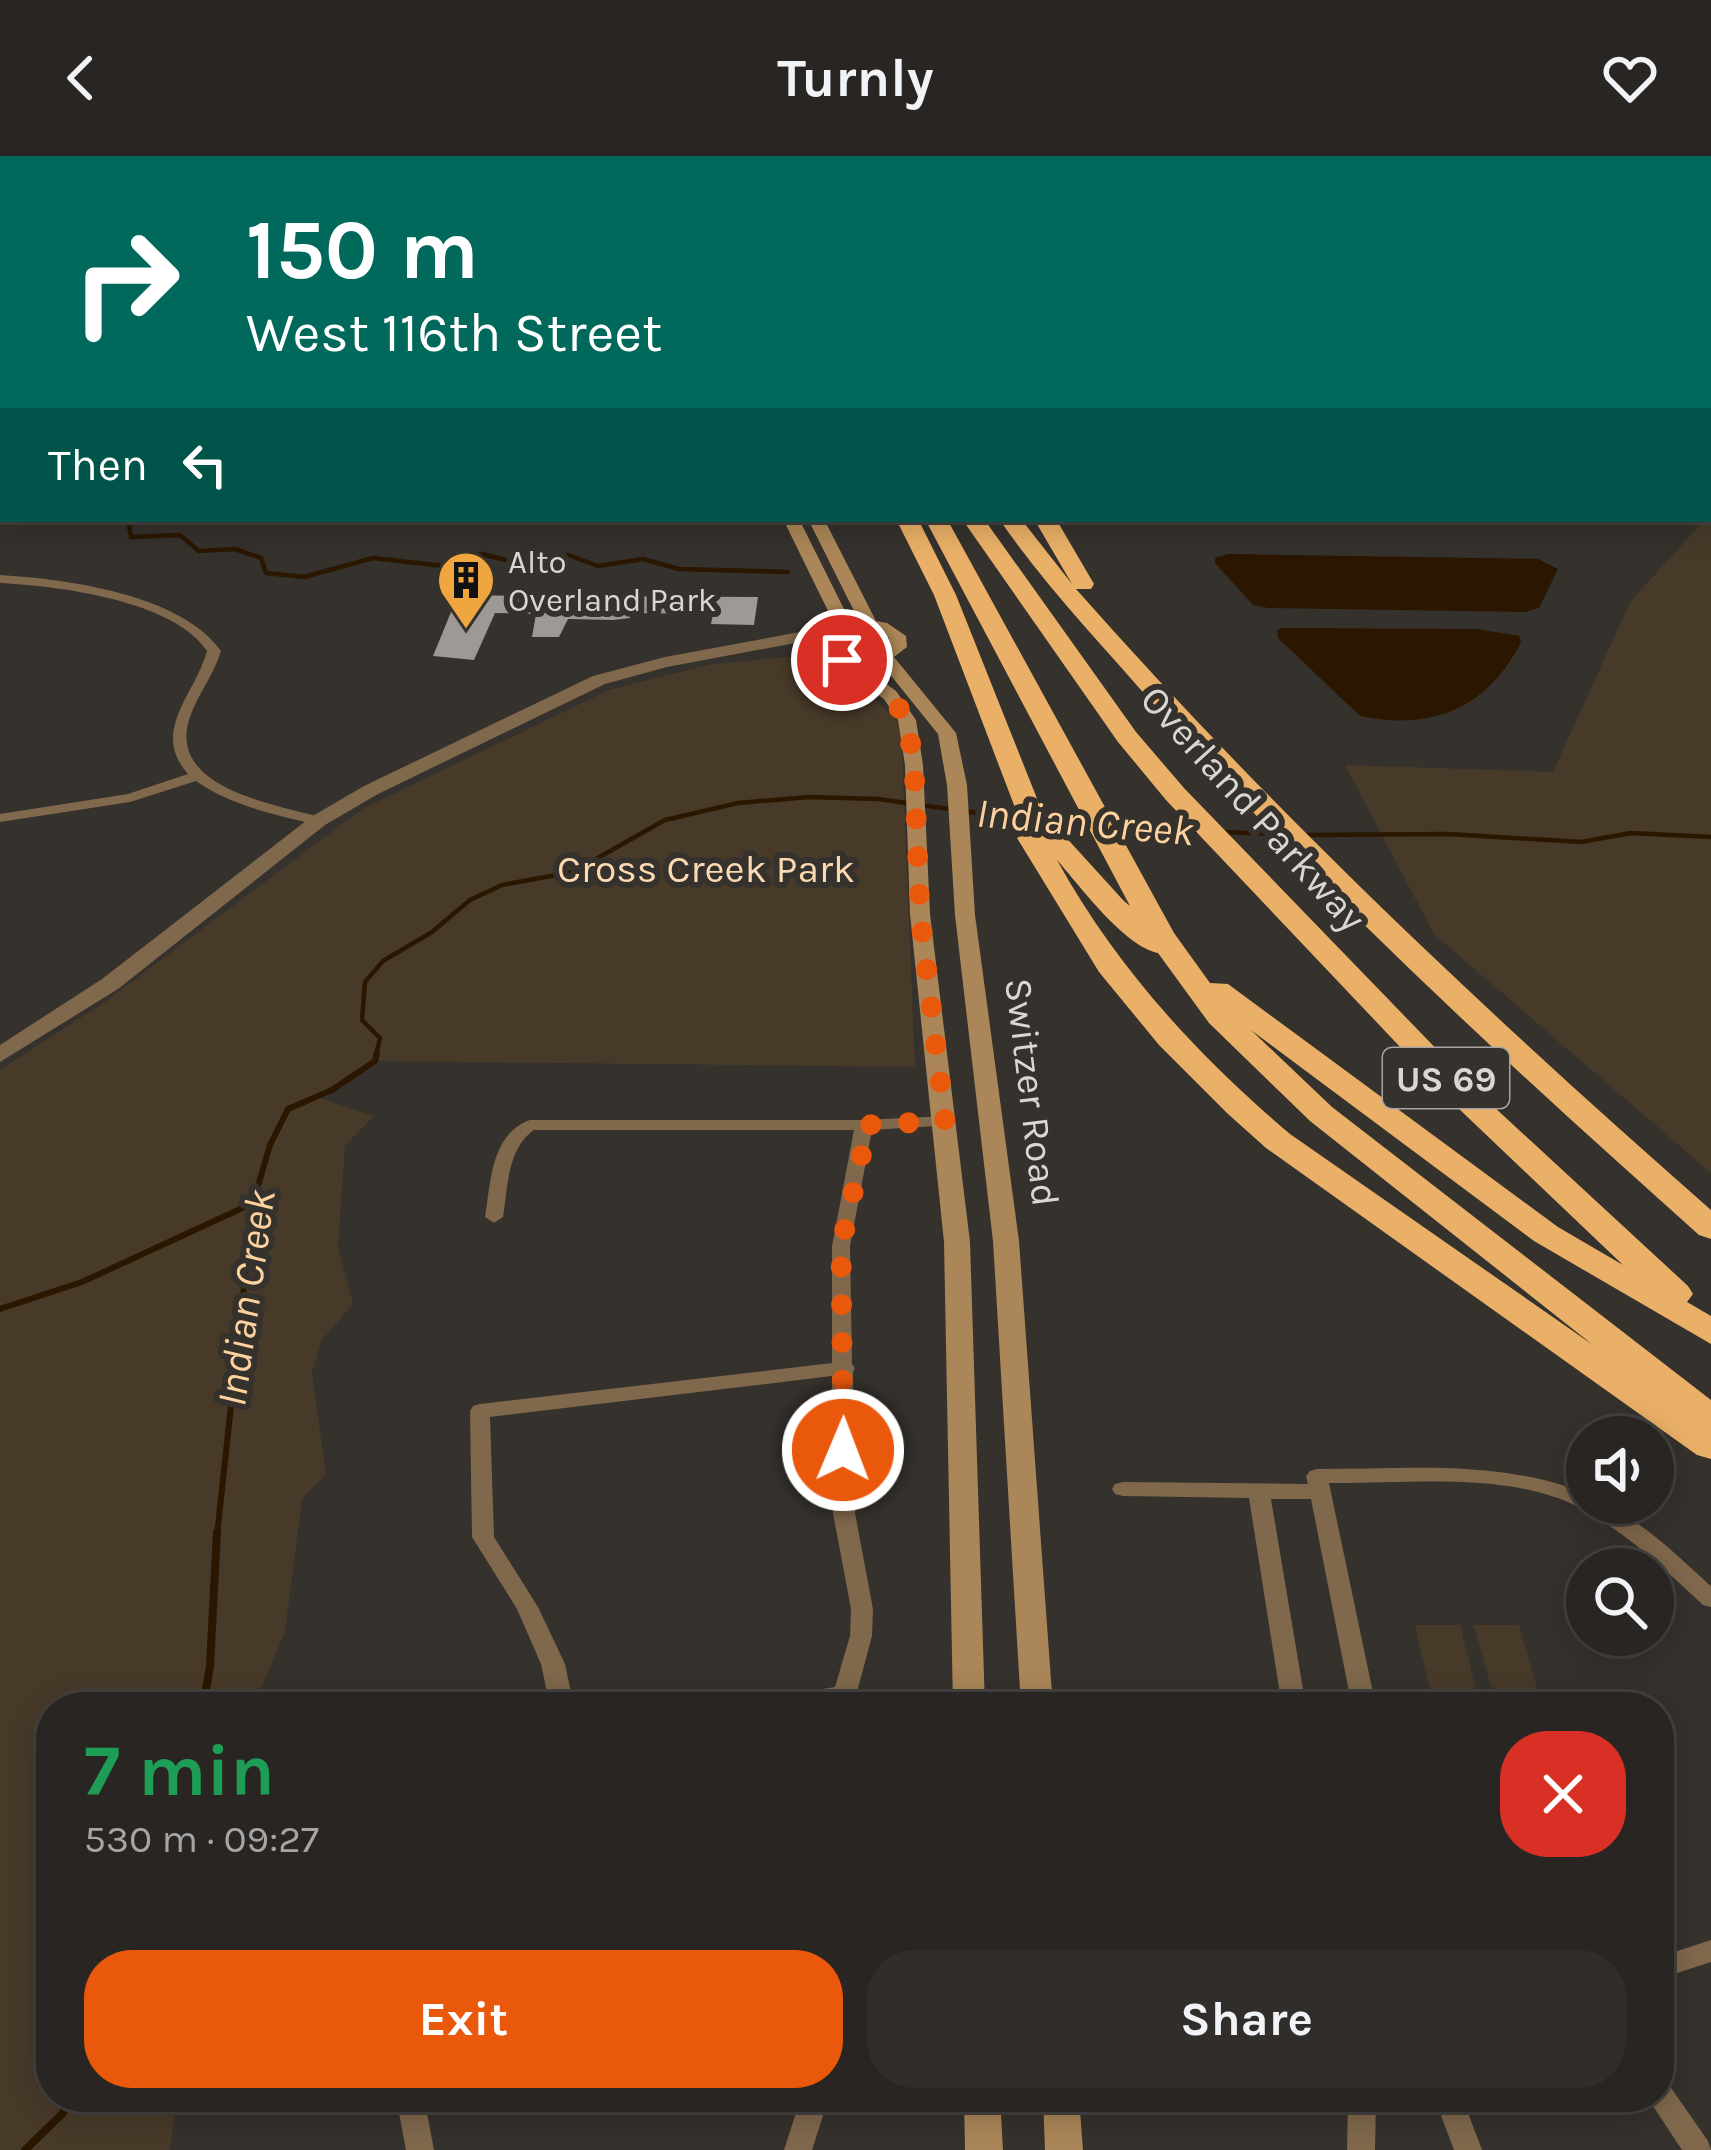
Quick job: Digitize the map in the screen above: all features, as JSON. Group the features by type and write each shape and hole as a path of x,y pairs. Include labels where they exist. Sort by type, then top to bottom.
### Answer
{"highway":[{"path":"908,522 945,595 1039,832 1116,980 1184,1059 1278,1141 1711,1446"},
{"path":"938,522 1178,962 1220,1017 1276,1075 1711,1419"},
{"name":"Overland Parkway","path":"976,522 1127,737 1175,794 1468,1100 1711,1329"},
{"name":"Overland Parkway","path":"1013,522 1122,653 1319,869 1453,999 1711,1228"},
{"path":"1047,522 1122,653"},
{"path":"1039,832 1136,928 1546,1234 1711,1329"}],"main road":[{"path":"792,522 839,615 822,638"},
{"name":"Switzer Road","path":"818,522 869,625 897,636 898,647 884,656 947,733 957,785 959,844 1006,1241 1036,1692"},
{"path":"822,638 869,625"},
{"path":"822,638 842,660 890,695 907,720 920,914 957,1242 969,1692"},
{"path":"842,660 884,656"},
{"path":"983,2112 984,2150"},
{"path":"1062,2112 1064,2150"}],"street":[{"path":"0,579 92,594 179,618 204,633 214,651 180,728 183,758 198,776 239,798 318,821"},
{"path":"0,1055 167,942 318,821 371,790 554,698 642,668 822,638"},
{"path":"0,818 88,807 198,776"},
{"path":"494,1216 509,1144 519,1129 530,1125 945,1121"},
{"path":"845,1692 861,1636 862,1610 844,1513 841,1246 864,1125"},
{"path":"559,1692 553,1664 527,1607 483,1537 480,1412 844,1369"},
{"path":"1123,1489 1259,1491 1318,1484 1510,1480 1576,1498 1658,1550 1711,1599"},
{"path":"1318,1484 1361,1692"},
{"path":"1259,1491 1292,1692"},
{"path":"1674,1963 1711,1952"},
{"path":"413,2112 419,2150"},
{"path":"798,2150 810,2112"},
{"path":"1360,2150 1361,2112"},
{"path":"1454,2112 1468,2150"},
{"path":"1672,2112 1698,2150"}],"green space":[{"path":"1702,522 1711,522 1711,1173 1434,934 1345,765 1553,772 1630,602"},
{"name":"Cross Creek Park","path":"811,655 845,669 901,725 915,1067 375,1061 317,1097 374,1116 345,1146 338,1246 353,1304 321,1341 312,1373 326,1474 302,1499 285,1632 259,1692 36,1692 36,2112 175,2112 170,2150 0,2150 0,1070 105,1002 362,809 609,690 713,664"},
{"path":"1415,1625 1460,1625 1477,1692 1431,1692"},
{"path":"1474,1625 1519,1625 1538,1692 1492,1692"}],"shaded area":[{"path":"1228,554 1538,559 1558,569 1539,608 1525,612 1268,608 1253,605 1215,563 1215,558"},
{"path":"1477,629 1519,636 1521,642 1508,665 1475,698 1434,717 1386,720 1360,716 1278,638 1277,630"}],"building":[{"name":"Alto Overland Park","path":"541,591 578,592 577,596 758,597 754,625 711,624 713,614 632,613 630,618 613,620 568,619 559,637 532,637 536,614 495,613 474,660 433,656 458,595 539,596"}],"waterway":[{"path":"128,522 131,537 180,535 199,551 235,549 261,558 266,573 304,577 373,558 444,566 482,554 521,564 568,555 598,566 643,559 679,569 788,572"},
{"name":"Indian Creek","path":"376,1055 380,1038 362,1020 365,982 383,961 432,932 470,900 502,885 573,872 665,820 738,803 809,797 878,799 1027,820"},
{"name":"Indian Creek","path":"1046,821 1093,826"},
{"name":"Indian Creek","path":"1112,827 1201,831"},
{"name":"Indian Creek","path":"1220,832 1279,834"},
{"name":"Indian Creek","path":"1304,835 1448,834 1581,842 1631,833 1711,837"},
{"name":"Indian Creek","path":"217,1535 253,1203 270,1145 288,1109 332,1090 375,1061 377,1052"},
{"path":"0,1309 82,1282 251,1204"},
{"name":"Indian Creek","path":"206,1692 217,1532"},
{"name":"Indian Creek","path":"25,2150 63,2112"}],"place":[{"name":"Alto Overland Park","path":"466,631"}],"route":[{"path":"842,660 890,695 907,720 914,765 920,914 945,1121 864,1125 841,1246 843,1450"}]}
